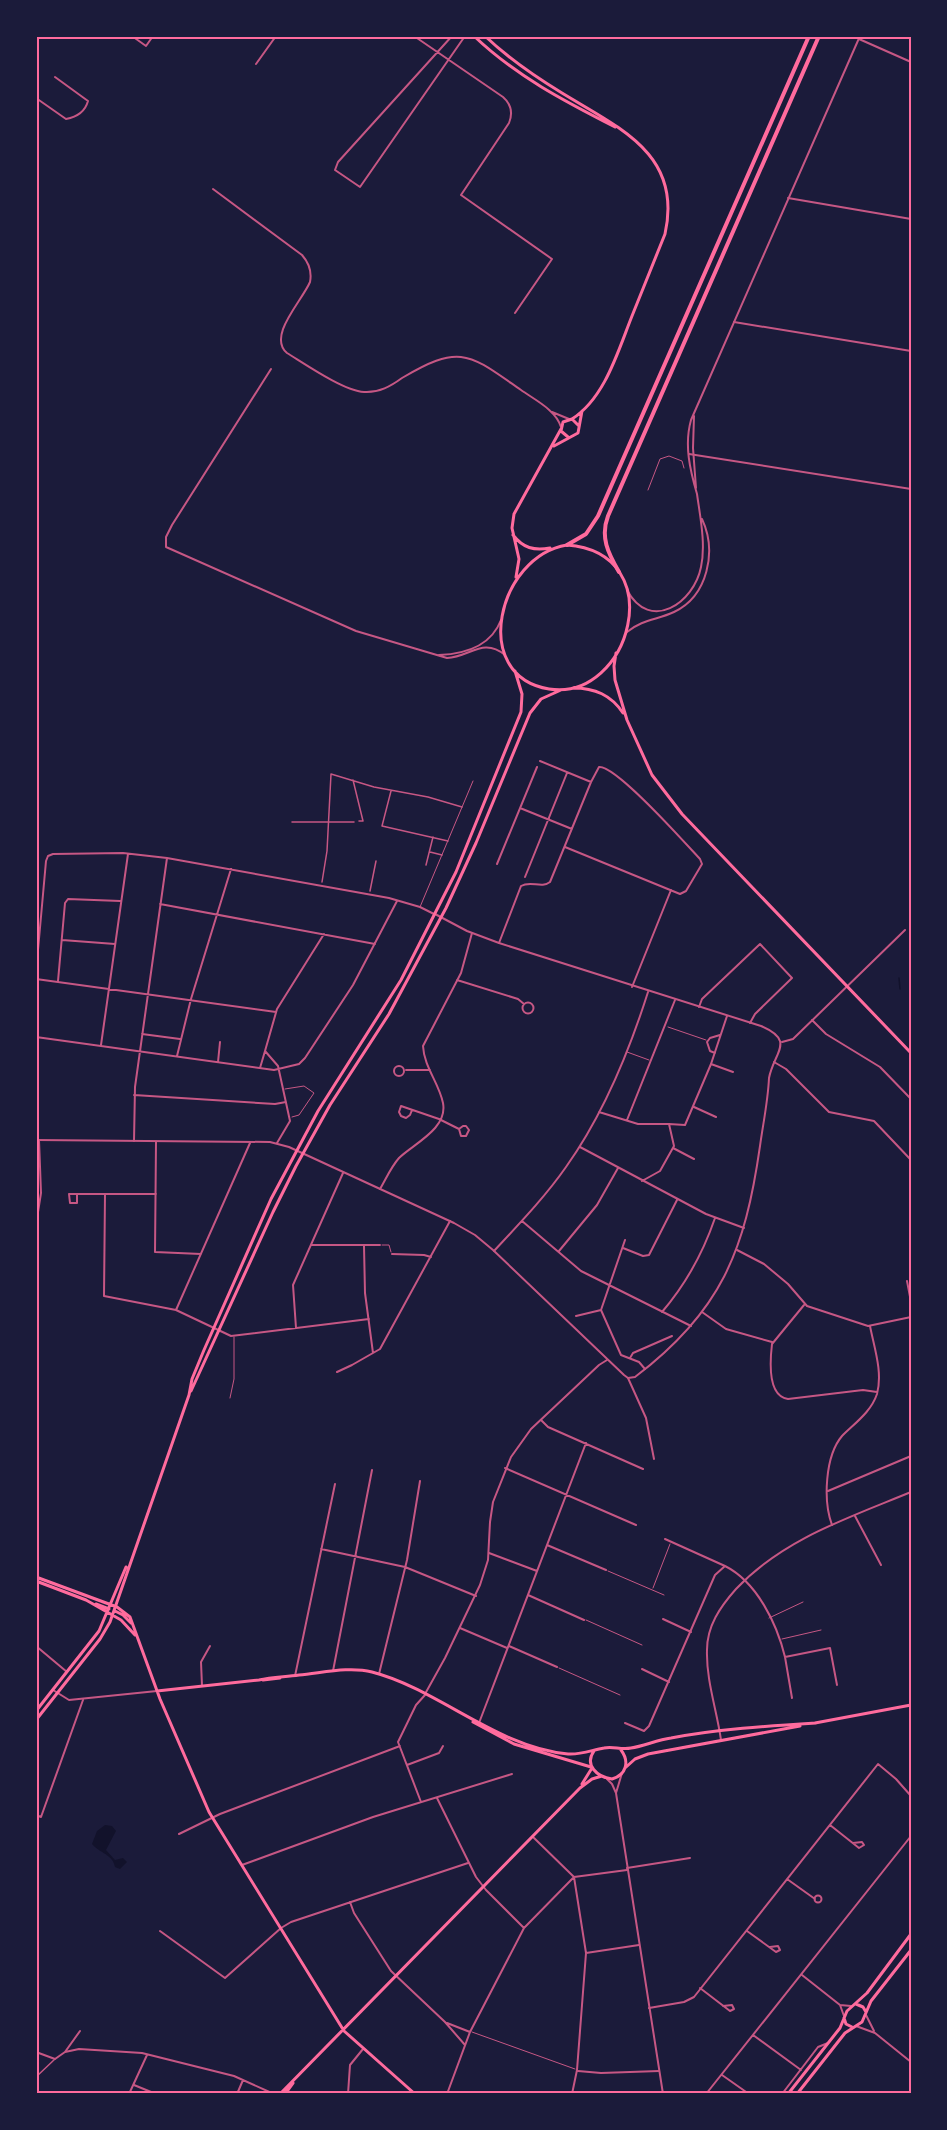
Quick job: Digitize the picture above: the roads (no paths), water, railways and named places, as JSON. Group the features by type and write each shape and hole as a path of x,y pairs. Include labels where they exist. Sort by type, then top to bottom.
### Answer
{"highway":[{"path":"567,544 586,534 595,521 809,36"},
{"path":"619,572 608,551 604,534 608,516 819,36"}],"main road":[{"path":"474,36 501,60 534,84 631,136"},
{"path":"36,1720 104,1634 115,1611 198,1363 271,1199 331,1090 383,1011 456,872 521,712 522,694 502,640 501,620 504,602 516,578 519,559 512,534 516,509 551,448 563,422 583,410 607,375 664,234 668,204 663,178 644,147 631,136 520,66 484,36"},
{"path":"551,448 578,434 583,410"},
{"path":"570,419 579,427"},
{"path":"561,428 563,435 569,438"},
{"path":"189,1395 273,1212 303,1154 336,1095 389,1014 441,918 480,834 530,713 541,699 593,677 616,653 627,632 630,615 627,590 619,572 610,561 584,547 567,544 529,549 512,534"},
{"path":"516,578 536,558 555,547"},
{"path":"616,653 615,680 627,720 646,764 658,784 673,804 911,1053"},
{"path":"515,671 541,687 561,690"},
{"path":"568,688 591,689 604,694 618,706 627,720"},
{"path":"36,1710 99,1631 132,1555"},
{"path":"36,1579 115,1611 127,1613 203,1801 212,1818 344,2031 415,2094"},
{"path":"36,1579 115,1611 136,1636"},
{"path":"158,1691 272,1677 358,1670 379,1674 516,1740 559,1753 576,1754 610,1747 632,1748 671,1738 720,1731 816,1723"},
{"path":"464,1716 514,1744 591,1767 607,1779 616,1778 635,1759 648,1754 911,1705"},
{"path":"579,1788 591,1767 590,1757 598,1749"},
{"path":"620,1749 626,1759 624,1770"},
{"path":"280,2094 397,1977 579,1788 594,1778 602,1776"},
{"path":"788,2094 840,2028 844,2017 867,1994 911,1934"},
{"path":"796,2094 842,2036 863,2021 871,2001 911,1950"},
{"path":"854,2005 863,2007 866,2014"},
{"path":"844,2017 846,2024 854,2027"},
{"path":"285,2094 297,2078"}],"street":[{"path":"132,36 146,46 153,36"},
{"path":"256,64 276,36"},
{"path":"414,36 505,99 511,111 509,123 461,195 552,259 515,313"},
{"path":"452,36 338,162 335,170 360,187 465,36"},
{"path":"627,590 636,603 650,611 669,609 684,599 694,585 701,568 703,550 701,518 688,454 688,435 694,412 859,38 911,62"},
{"path":"36,98 66,119 77,116 83,110 88,101 55,77"},
{"path":"213,189 302,255 307,263 311,274 310,282 280,336 281,346 287,353 347,387 364,392 387,387 422,366 441,358 453,356 469,358 482,364 550,411 570,419"},
{"path":"788,198 911,219"},
{"path":"734,322 911,351"},
{"path":"271,369 172,525 165,545 181,555 356,631 447,658 459,657 486,647 494,648 507,657"},
{"path":"550,411 561,428"},
{"path":"694,412 693,455 697,494"},
{"path":"688,454 911,489"},
{"path":"627,632 644,621 677,610 696,594 704,577 709,556 708,539 701,518"},
{"path":"436,655 458,653 482,645 495,633 501,620"},
{"path":"540,761 591,782"},
{"path":"499,943 521,886 529,883 548,884 591,782 598,768 602,766 635,791 701,861 701,867 685,892 680,894 565,847"},
{"path":"497,864 537,767"},
{"path":"525,877 567,772"},
{"path":"322,882 331,774 462,807"},
{"path":"353,779 361,821"},
{"path":"391,790 382,826 448,841"},
{"path":"520,808 572,829"},
{"path":"292,822 354,822"},
{"path":"426,865 433,837"},
{"path":"430,852 442,855"},
{"path":"36,972 48,856 53,854 128,854 231,869 420,907 472,933 499,943 750,1023 773,1032 782,1042"},
{"path":"100,1045 128,854"},
{"path":"134,1141 134,1095 167,858"},
{"path":"370,891 376,861"},
{"path":"177,1057 191,999 231,869"},
{"path":"632,987 670,890"},
{"path":"58,981 65,903 68,899 121,901"},
{"path":"36,1037 279,1070 299,1064 353,985 397,901"},
{"path":"160,904 375,944"},
{"path":"782,1042 793,1039 905,930"},
{"path":"380,1190 397,1161 430,1134 443,1109 443,1103 424,1053 424,1044 462,971 472,933"},
{"path":"260,1068 276,1012 324,934"},
{"path":"62,940 115,944"},
{"path":"699,1007 702,999 760,944 792,978 755,1014 750,1023"},
{"path":"36,978 276,1012"},
{"path":"457,980 519,999 524,1004"},
{"path":"494,1251 566,1167 579,1146 626,1052 648,992"},
{"path":"627,1120 675,1000"},
{"path":"598,1112 640,1124 685,1125 711,1064 728,1016"},
{"path":"812,1020 826,1034 879,1066 911,1099"},
{"path":"142,1034 180,1039"},
{"path":"715,1053 710,1051 708,1041 721,1035"},
{"path":"218,1062 220,1042"},
{"path":"628,1378 635,1377 645,1369 668,1350 691,1326 723,1280 737,1250 753,1196 769,1078 782,1042"},
{"path":"265,1051 279,1070 290,1117 290,1125 277,1143"},
{"path":"773,1062 786,1069 828,1111 874,1121 911,1160"},
{"path":"711,1064 733,1072"},
{"path":"404,1070 430,1070"},
{"path":"134,1095 275,1104 286,1102"},
{"path":"412,1110 406,1118 399,1112 400,1106 412,1110 439,1119 459,1129"},
{"path":"693,1107 716,1117"},
{"path":"642,1181 660,1171 673,1148 669,1124"},
{"path":"37,1264 38,1212 41,1193 38,1140 277,1143 450,1221 473,1234 494,1251 628,1378 646,1418 654,1459"},
{"path":"156,1141 155,1252 201,1254"},
{"path":"176,1310 250,1143"},
{"path":"579,1146 677,1200 715,1218 744,1228"},
{"path":"673,1148 694,1159"},
{"path":"558,1252 597,1205 618,1168"},
{"path":"296,1328 292,1286 343,1173"},
{"path":"77,1194 156,1194"},
{"path":"105,1194 104,1296 176,1310 220,1331 234,1335 369,1319"},
{"path":"622,1248 642,1256 649,1255 677,1200"},
{"path":"662,1312 694,1268 715,1218"},
{"path":"337,1372 381,1349 450,1221"},
{"path":"522,1221 581,1271 691,1326"},
{"path":"626,1240 600,1310 621,1354 639,1362 645,1369"},
{"path":"310,1245 380,1245"},
{"path":"364,1245 365,1293 373,1353"},
{"path":"737,1250 764,1264 788,1284 804,1305 870,1326 911,1317"},
{"path":"392,1254 431,1257"},
{"path":"907,1281 911,1302"},
{"path":"804,1305 772,1342 773,1386 777,1393 788,1399 863,1390 877,1392"},
{"path":"576,1316 600,1310"},
{"path":"702,1312 726,1329 772,1342"},
{"path":"832,1525 829,1516 828,1491 829,1463 834,1448 868,1411 877,1392 879,1371 870,1326"},
{"path":"630,1359 633,1353 672,1336"},
{"path":"421,1802 398,1742 476,1596 487,1565 491,1513 505,1467 523,1439 541,1420 607,1360"},
{"path":"541,1420 548,1427 643,1469"},
{"path":"479,1723 586,1443"},
{"path":"828,1491 911,1456"},
{"path":"505,1467 636,1525"},
{"path":"333,1672 372,1470"},
{"path":"379,1674 405,1567 420,1481"},
{"path":"295,1676 335,1484"},
{"path":"721,1740 707,1665 707,1644 718,1612 745,1581 780,1551 832,1525 911,1492"},
{"path":"855,1515 881,1565"},
{"path":"665,1539 737,1573 756,1594 780,1639 792,1698"},
{"path":"547,1545 606,1570"},
{"path":"321,1549 405,1567 476,1596"},
{"path":"489,1553 537,1571"},
{"path":"625,1723 641,1730 648,1729 693,1632 715,1575 725,1566"},
{"path":"528,1595 584,1620"},
{"path":"663,1619 693,1632"},
{"path":"460,1628 557,1667"},
{"path":"36,1646 67,1672"},
{"path":"202,1686 201,1662 210,1646"},
{"path":"785,1657 830,1648 837,1685"},
{"path":"642,1669 669,1682"},
{"path":"53,1689 69,1700 158,1691"},
{"path":"36,1815 41,1817 83,1700"},
{"path":"179,1834 212,1818 400,1746"},
{"path":"407,1765 439,1753 443,1746"},
{"path":"649,2008 687,2002 878,1764 911,1796"},
{"path":"616,1793 624,1770"},
{"path":"242,1865 373,1816 512,1774"},
{"path":"607,1779 616,1793 663,2094"},
{"path":"437,1798 468,1863 483,1887 524,1928"},
{"path":"830,1825 854,1843"},
{"path":"706,2094 911,1836"},
{"path":"533,1837 574,1877 586,1953 577,2070 572,2094"},
{"path":"452,2094 447,2093 470,2032 524,1928 574,1877 690,1858"},
{"path":"160,1931 225,1978 281,1928 291,1922 468,1863"},
{"path":"788,1879 815,1899"},
{"path":"350,1902 354,1913 397,1977 445,2022 465,2045"},
{"path":"746,1931 770,1947"},
{"path":"586,1953 639,1945"},
{"path":"802,1975 840,2005 844,2017"},
{"path":"700,1988 723,2006"},
{"path":"840,2005 854,2005"},
{"path":"866,2014 876,2033 911,2062"},
{"path":"445,2022 470,2032"},
{"path":"854,2027 876,2033"},
{"path":"36,2077 65,2052 80,2031"},
{"path":"753,2035 801,2070"},
{"path":"782,2094 818,2047 828,2043"},
{"path":"65,2052 79,2049 147,2055 243,2080 274,2094"},
{"path":"348,2094 350,2065 363,2049"},
{"path":"36,2052 55,2059"},
{"path":"129,2094 147,2055"},
{"path":"577,2070 606,2073 659,2071"},
{"path":"721,2074 749,2094"},
{"path":"237,2094 243,2080"},
{"path":"133,2085 156,2094"}],"lane":[{"path":"648,490 660,459 669,456 682,461 684,468"},
{"path":"420,907 473,781"},
{"path":"668,1027 708,1041"},
{"path":"626,1052 651,1061"},
{"path":"283,1089 304,1086 314,1093 298,1115 290,1117"},
{"path":"380,1245 389,1245 392,1254"},
{"path":"230,1398 234,1379 234,1335"},
{"path":"652,1590 671,1542"},
{"path":"606,1570 664,1595"},
{"path":"770,1618 803,1602"},
{"path":"584,1620 642,1645"},
{"path":"780,1639 821,1630"},
{"path":"557,1667 620,1695"},
{"path":"470,2032 577,2070"}],"waterway":[{"path":"899,978 900,989"}]}
